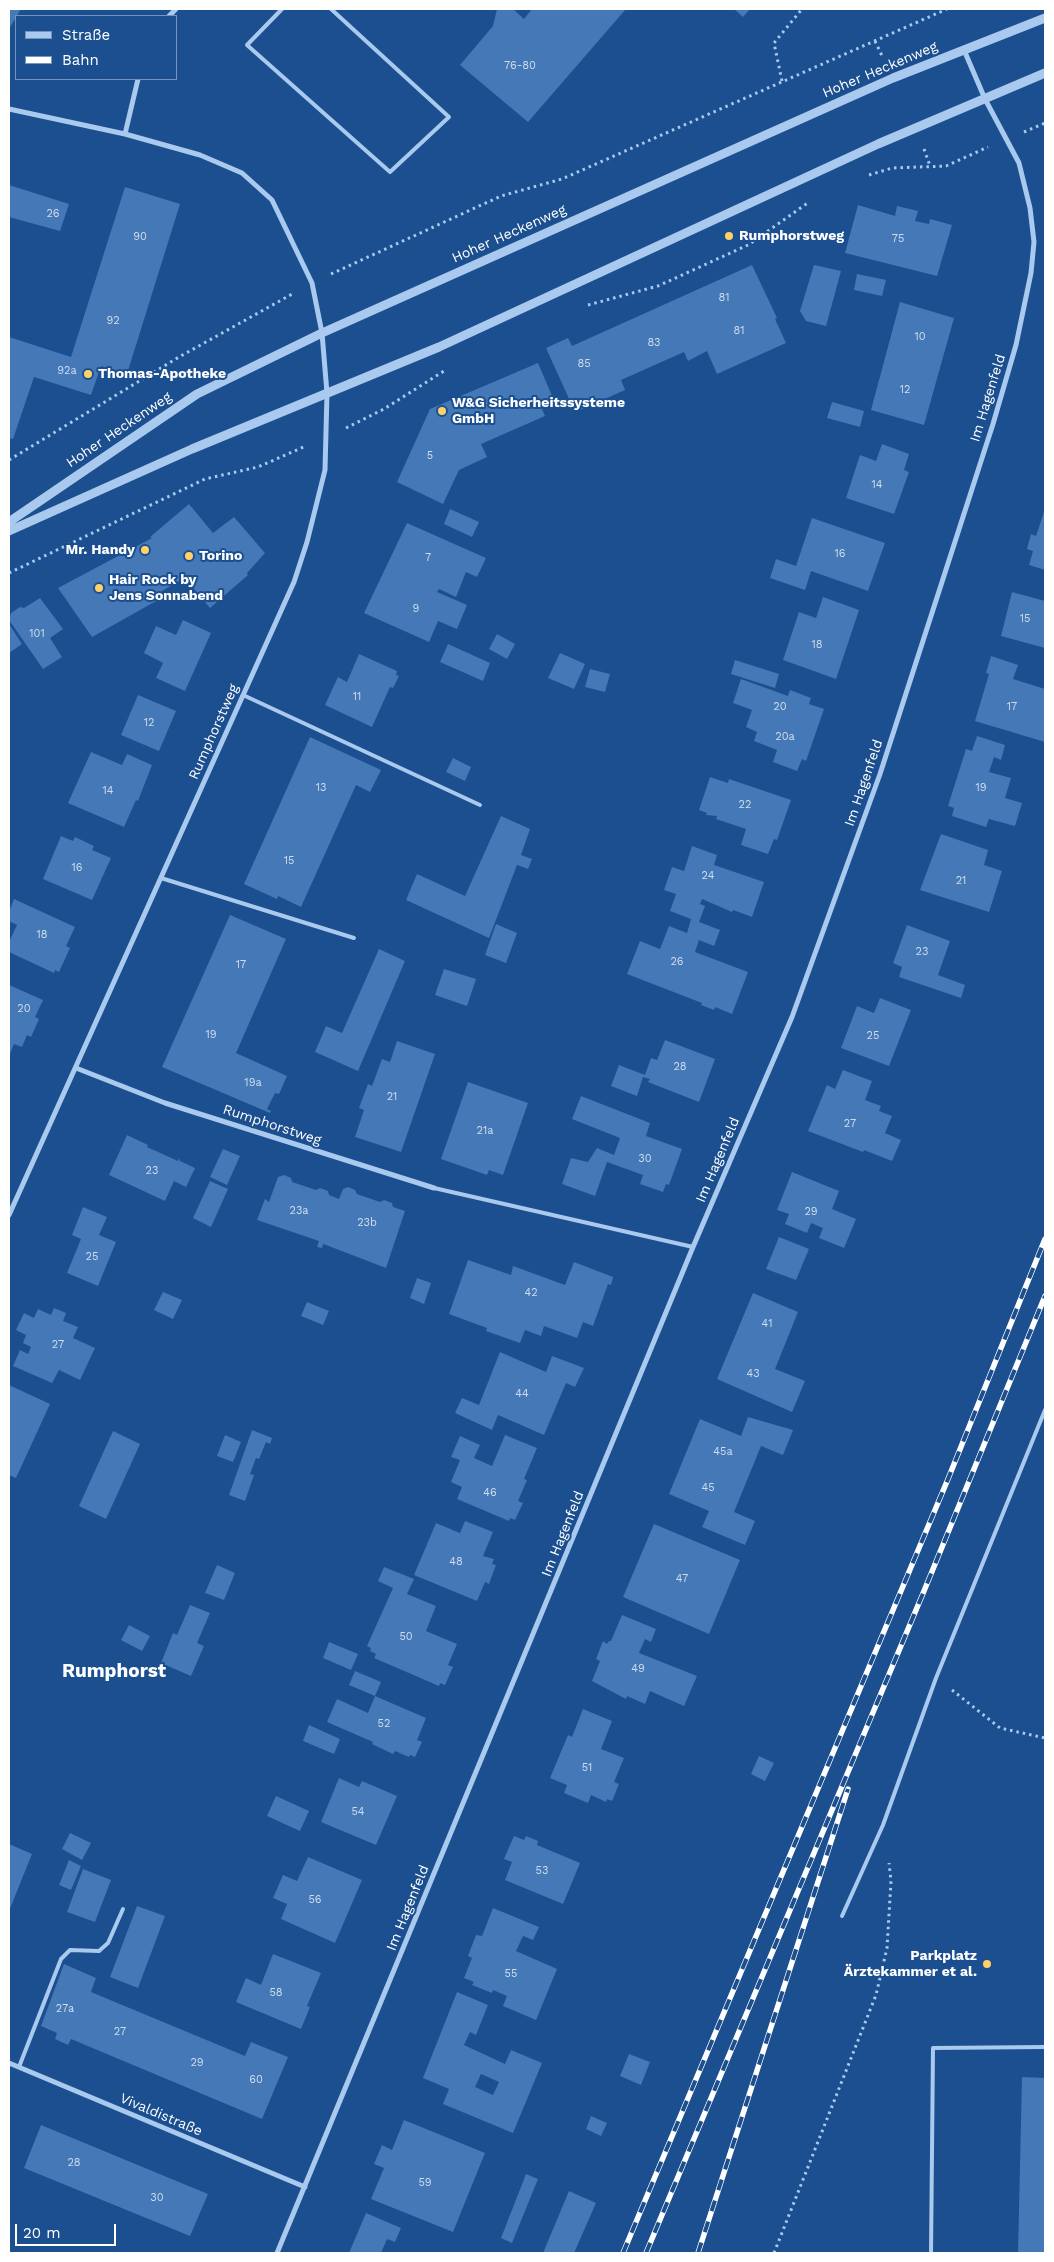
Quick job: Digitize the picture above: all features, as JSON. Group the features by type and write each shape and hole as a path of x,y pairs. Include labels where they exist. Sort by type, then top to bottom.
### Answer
{"street":[{"name":"Hoher Heckenweg","path":"9,522 197,394 322,333 893,78 1045,18"},
{"name":"Im Hagenfeld","path":"278,2253 693,1247 792,1016 880,774 945,575 1016,346 1031,273 1034,242 1030,208 1019,163 1005,140 985,99 964,50"},
{"path":"9,531 192,449 439,347 878,144 1045,73"},
{"path":"125,134 138,80"},
{"name":"Rumphorstweg","path":"9,109 125,134 200,154 242,173 272,200 312,283 322,333 327,394 327,437 324,470 297,574 9,1215"},
{"name":"Rumphorstweg","path":"76,1068 165,1103 434,1188"},
{"name":"Vivaldistraße","path":"9,2063 305,2187"}],"lane":[{"path":"282,9 247,45 390,172 449,117 331,9"},
{"path":"243,695 480,805"},
{"path":"161,878 354,938"},
{"path":"434,1188 693,1247"},
{"path":"842,1916 884,1825 936,1678 1045,1410"},
{"path":"19,2067 61,1959 70,1950 100,1950 108,1943 122,1909"},
{"path":"931,2253 933,2048 1045,2046"}],"path":[{"path":"782,81 774,43 802,9"},
{"path":"9,460 179,357 312,283 501,196 562,179 947,9"},
{"path":"875,41 893,78"},
{"path":"867,176 892,168 946,166 1045,123"},
{"path":"916,129 930,166"},
{"path":"582,306 658,286 748,245 814,200"},
{"path":"9,573 205,478 258,467 327,437 384,409 447,370"},
{"path":"936,1678 1000,1728 1045,1738"},
{"path":"774,2253 876,1995 887,1948 891,1881 884,1825"}],"building":[{"path":"9,9 21,9 17,15 15,15 15,19 9,29"},
{"path":"497,9 513,9 524,19 532,9 626,9 528,122 460,65 493,26"},
{"path":"734,9 750,9 743,17"},
{"path":"9,185 69,204 60,231 9,217"},
{"path":"125,187 180,204 127,374 101,366 91,395 34,377 13,439 9,438 9,337 71,357"},
{"path":"858,205 895,216 897,206 918,211 915,221 929,224 930,219 952,225 937,276 845,253"},
{"path":"752,265 777,318 775,319 786,343 717,374 707,351 688,361 684,352 621,380 625,390 575,412 546,348 568,338 572,346"},
{"path":"814,265 841,271 826,326 806,321 800,311"},
{"path":"857,274 886,280 882,296 854,290"},
{"path":"900,302 954,318 924,425 871,410"},
{"path":"538,363 553,398 540,404 545,416 481,444 487,457 459,470 443,504 397,482 430,409"},
{"path":"832,402 864,411 860,427 827,418"},
{"path":"882,444 909,454 904,470 909,472 894,514 846,498 860,455 876,461"},
{"path":"189,504 213,533 234,517 265,553 247,573 248,575 210,608 185,578 155,595 158,600 92,637 58,588 152,538 150,537"},
{"path":"450,509 479,522 472,537 444,524"},
{"path":"1045,509 1045,570 1029,565 1033,551 1027,549 1031,534 1036,536"},
{"path":"812,518 885,543 868,591 811,571 805,590 770,578 776,559 796,566"},
{"path":"407,523 486,558 477,577 466,572 456,597 439,589 437,592 467,605 457,629 438,621 429,642 364,613"},
{"path":"1012,592 1045,601 1045,648 1001,636"},
{"path":"823,597 859,610 836,679 783,660 799,612 816,618"},
{"path":"40,598 63,629 50,638 62,657 43,669 9,620 11,613 20,607 24,608"},
{"path":"183,620 211,633 185,691 156,678 163,663 144,653 156,626 176,635"},
{"path":"9,624 22,644 9,653"},
{"path":"497,634 515,644 507,659 489,649"},
{"path":"448,644 490,663 483,681 440,662"},
{"path":"560,653 585,664 574,689 548,678"},
{"path":"359,654 397,671 396,675 399,676 393,688 390,687 372,727 325,705 338,677 347,682"},
{"path":"991,656 1018,665 1013,679 1045,689 1045,742 975,721 989,674 986,673"},
{"path":"735,660 779,674 775,688 731,674"},
{"path":"590,669 610,674 605,692 585,687"},
{"path":"741,679 788,696 790,690 811,698 809,704 824,709 806,761 802,759 797,771 773,762 777,750 754,741 757,732 746,727 752,710 733,703"},
{"path":"138,695 176,711 159,751 121,735"},
{"path":"977,736 1005,745 1001,760 994,757 989,772 1011,778 1005,798 1022,803 1015,826 989,819 986,827 952,816 954,808 948,806 966,749 972,751"},
{"path":"310,737 381,770 370,792 356,785 301,907 278,896 277,899 244,884"},
{"path":"91,752 122,765 127,754 152,765 138,801 136,800 124,827 68,803"},
{"path":"453,758 471,767 465,781 446,772"},
{"path":"710,777 728,783 729,779 791,800 777,840 774,839 768,854 741,845 746,829 716,819 717,816 706,815 707,813 699,810"},
{"path":"501,816 530,829 521,855 532,859 528,869 517,865 489,938 406,900 417,874 465,896"},
{"path":"941,834 988,850 984,865 1002,871 989,912 920,890"},
{"path":"61,836 73,841 75,837 94,846 92,850 111,858 92,900 43,879"},
{"path":"692,846 717,855 714,865 764,882 752,917 733,910 732,912 702,899 700,904 705,906 699,922 720,930 714,946 699,940 695,952 748,972 732,1014 715,1007 714,1010 701,1005 702,1003 627,974 640,941 660,949 669,926 687,933 691,919 670,911 676,894 664,890 672,867 684,871"},
{"path":"14,899 75,927 66,946 70,948 59,972 55,970 54,973 9,952 9,942 17,925 9,921 9,912"},
{"path":"230,915 286,939 236,1053 287,1076 279,1094 275,1093 267,1109 271,1111 270,1113 162,1067"},
{"path":"496,924 517,933 506,963 485,955"},
{"path":"907,925 950,941 938,975 965,985 961,998 899,977 902,967 893,963"},
{"path":"379,949 405,961 358,1071 315,1052 326,1026 342,1033"},
{"path":"444,969 476,979 467,1006 435,995"},
{"path":"9,985 43,1000 35,1017 39,1019 31,1037 27,1035 22,1047 14,1044 9,1056"},
{"path":"880,998 911,1010 889,1066 841,1048 857,1006 874,1013"},
{"path":"665,1040 715,1059 699,1102 648,1082 650,1079 643,1077 637,1096 611,1086 619,1065 645,1075 651,1058 657,1060"},
{"path":"397,1041 435,1054 401,1152 355,1137 364,1110 359,1108 368,1084 372,1086 382,1059 390,1062"},
{"path":"843,1070 872,1081 865,1100 881,1106 879,1111 892,1116 885,1133 901,1140 892,1161 808,1131 827,1085 835,1089"},
{"path":"468,1082 528,1103 503,1175 489,1170 487,1175 441,1159"},
{"path":"581,1096 650,1123 646,1136 682,1149 669,1185 666,1184 663,1192 640,1184 643,1175 607,1162 595,1196 562,1184 571,1158 588,1162 597,1148 614,1155 620,1138 572,1119"},
{"path":"127,1135 148,1145 147,1147 178,1161 179,1158 180,1161 195,1168 186,1187 174,1181 165,1201 109,1175"},
{"path":"223,1149 240,1156 227,1185 210,1177"},
{"path":"792,1172 839,1191 832,1209 856,1219 844,1248 819,1238 823,1228 811,1223 807,1233 785,1224 789,1214 777,1210"},
{"path":"284,1175 291,1178 292,1182 316,1190 320,1188 328,1191 329,1195 339,1199 343,1189 348,1187 355,1190 357,1194 380,1202 384,1200 392,1203 393,1207 405,1211 386,1268 323,1244 322,1248 317,1247 319,1241 257,1220 265,1199 269,1202 278,1177"},
{"path":"210,1181 228,1189 211,1227 193,1218"},
{"path":"83,1207 107,1217 99,1235 116,1242 98,1286 67,1273 81,1239 72,1235"},
{"path":"779,1237 809,1249 796,1280 766,1269"},
{"path":"468,1260 511,1275 513,1266 565,1285 574,1262 613,1277 611,1285 608,1284 593,1326 583,1322 577,1338 544,1326 541,1336 525,1330 520,1343 486,1331 487,1328 449,1314"},
{"path":"417,1278 431,1283 424,1304 410,1298"},
{"path":"163,1292 182,1300 173,1319 154,1310"},
{"path":"753,1293 798,1312 775,1369 805,1381 792,1412 717,1379"},
{"path":"307,1302 329,1311 323,1325 301,1316"},
{"path":"54,1308 66,1313 63,1321 78,1327 73,1338 95,1348 80,1380 59,1370 52,1383 13,1366 20,1350 28,1354 31,1347 23,1343 26,1335 16,1330 24,1313 34,1318 38,1309 51,1315"},
{"path":"500,1352 546,1372 552,1356 584,1368 575,1387 566,1383 544,1435 498,1415 492,1430 455,1413 462,1398 479,1405"},
{"path":"9,1385 50,1404 16,1478 9,1475"},
{"path":"748,1417 793,1430 783,1455 761,1446 734,1512 755,1521 745,1545 702,1527 709,1511 669,1494 700,1419 741,1436"},
{"path":"252,1430 272,1438 270,1444 266,1442 259,1459 256,1458 250,1474 254,1475 245,1501 229,1495"},
{"path":"113,1431 140,1444 106,1519 79,1506"},
{"path":"225,1435 241,1442 233,1462 217,1456"},
{"path":"505,1435 537,1448 524,1479 527,1480 518,1501 523,1503 515,1520 510,1518 509,1521 457,1499 462,1487 451,1482 460,1460 451,1457 460,1436 480,1445 474,1458 492,1466"},
{"path":"465,1521 493,1532 483,1556 494,1559 492,1564 496,1565 489,1584 485,1582 477,1601 414,1575 436,1523 460,1533"},
{"path":"654,1524 740,1560 709,1634 623,1597"},
{"path":"217,1565 235,1573 224,1600 205,1593"},
{"path":"384,1567 414,1579 407,1594 436,1606 426,1631 457,1644 448,1665 453,1667 445,1685 440,1683 439,1686 374,1658 376,1654 370,1651 371,1648 367,1646 393,1588 378,1581"},
{"path":"190,1605 210,1613 197,1643 204,1646 191,1676 161,1663 173,1633 177,1635"},
{"path":"622,1615 656,1629 651,1642 645,1639 639,1653 697,1676 684,1706 650,1691 645,1704 627,1696 626,1699 592,1681 600,1661 596,1659 603,1641 607,1644 611,1641"},
{"path":"129,1625 150,1636 142,1651 121,1640"},
{"path":"329,1642 358,1654 351,1670 323,1658"},
{"path":"355,1671 381,1682 375,1696 349,1685"},
{"path":"375,1696 426,1718 417,1740 422,1742 415,1757 410,1755 409,1757 395,1751 393,1754 372,1744 373,1742 327,1722 337,1699 368,1713"},
{"path":"583,1709 612,1721 601,1749 624,1758 614,1782 619,1784 612,1801 607,1799 606,1802 591,1795 588,1803 564,1793 567,1785 550,1778 568,1735 572,1737"},
{"path":"309,1725 340,1739 334,1754 303,1741"},
{"path":"759,1756 774,1763 765,1781 751,1774"},
{"path":"339,1778 359,1787 362,1781 397,1796 376,1845 321,1822"},
{"path":"276,1796 309,1811 300,1831 267,1816"},
{"path":"70,1833 91,1843 82,1860 62,1849"},
{"path":"514,1836 524,1840 526,1836 538,1841 537,1845 580,1863 563,1904 505,1880 512,1862 504,1859"},
{"path":"9,1844 32,1854 9,1911"},
{"path":"308,1857 362,1880 335,1943 281,1919 287,1904 273,1898 283,1875 297,1881"},
{"path":"69,1860 81,1866 71,1890 59,1885"},
{"path":"83,1869 111,1880 95,1922 67,1912"},
{"path":"137,1906 165,1916 138,1988 110,1977"},
{"path":"493,1908 539,1927 533,1940 523,1936 516,1951 557,1969 536,2020 503,2006 507,1996 493,1990 492,1993 472,1985 474,1982 464,1978 472,1958 468,1956 476,1935 482,1936"},
{"path":"273,1954 321,1973 307,2006 310,2007 301,2029 236,2002 246,1978 261,1985"},
{"path":"64,1964 96,1978 91,1992 245,2056 251,2042 288,2057 262,2119 71,2039 68,2045 55,2039 57,2033 41,2026"},
{"path":"457,1992 488,2005 476,2035 470,2032 464,2045 505,2064 511,2050 542,2063 513,2133 443,2104 449,2089 423,2078","holes":["481,2074 499,2082 493,2095 475,2087"]},
{"path":"629,2054 650,2062 641,2085 620,2076"},
{"path":"1022,2077 1045,2078 1045,2253 1018,2253"},
{"path":"591,2116 607,2123 601,2136 586,2129"},
{"path":"404,2120 485,2153 453,2232 371,2199 384,2168 374,2164 382,2145 392,2150"},
{"path":"41,2125 208,2194 190,2236 24,2168"},
{"path":"526,2174 538,2179 512,2243 501,2238"},
{"path":"569,2191 596,2203 574,2253 543,2253"},
{"path":"366,2213 401,2228 395,2242 387,2239 381,2253 349,2253"}],"railway":[{"path":"623,2253 948,1479 1045,1239"},
{"path":"646,2253 924,1591 1045,1296"},
{"path":"698,2253 848,1789"}],"place":[{"name":"Rumphorstweg","path":"729,236"},
{"name":"Thomas-Apotheke","path":"88,374"},
{"name":"W&G Sicherheitssysteme GmbH","path":"442,411"},
{"name":"Mr. Handy","path":"145,550"},
{"name":"Torino","path":"189,556"},
{"name":"Hair Rock by Jens Sonnabend","path":"99,588"},
{"name":"Parkplatz Ärztekammer et al.","path":"987,1964"}],"district":[{"name":"Rumphorst","path":"114,1671"}]}
